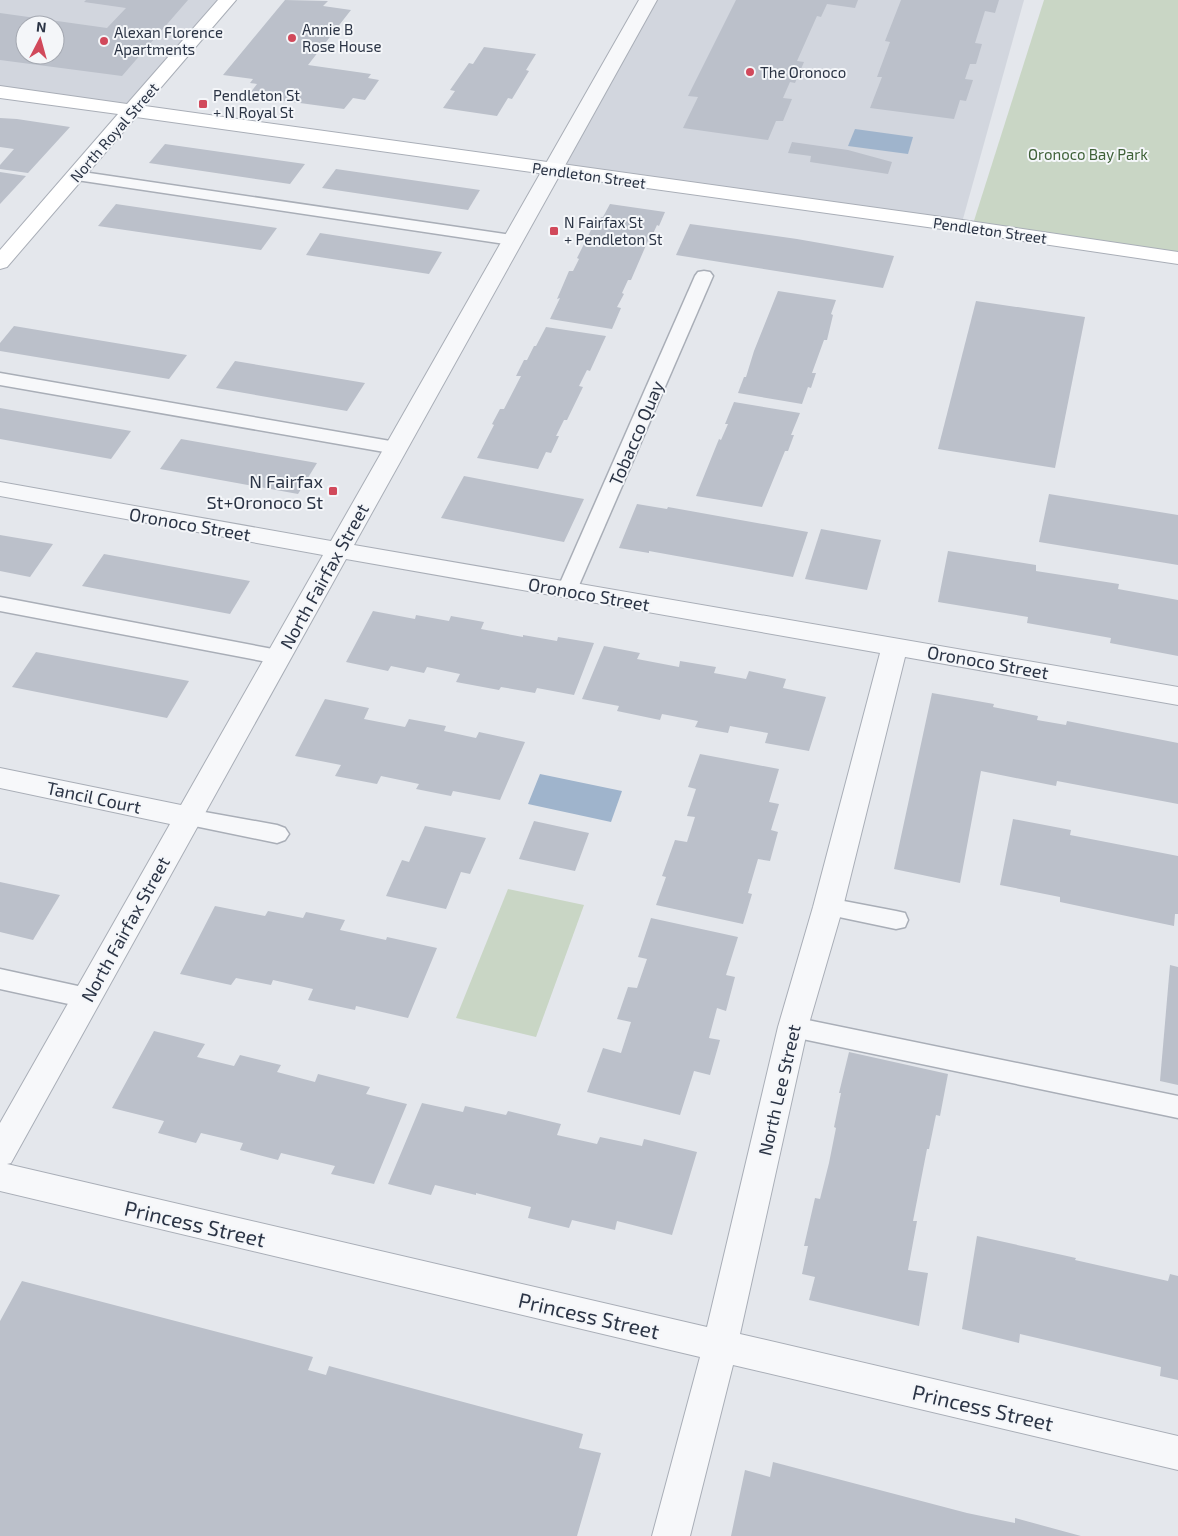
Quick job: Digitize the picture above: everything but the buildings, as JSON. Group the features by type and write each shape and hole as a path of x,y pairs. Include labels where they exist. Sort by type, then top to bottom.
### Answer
{"street":[{"name":"North Royal Street","path":"0,262 227,0"},
{"name":"North Fairfax Street","path":"0,1152 648,0"},
{"name":"Pendleton Street","path":"0,92 949,224 1178,258"},
{"name":"Oronoco Street","path":"0,489 338,550 1178,696"},
{"name":"North Lee Street","path":"671,1536 720,1346 793,1027 828,907 894,646"},
{"name":"Tancil Court","path":"0,778 188,817"},
{"name":"Princess Street","path":"0,1178 1178,1453"}],"lane":[{"path":"76,176 512,240"},
{"name":"Tobacco Quay","path":"567,590 704,276"},
{"path":"0,379 396,448"},
{"path":"0,604 278,657"},
{"path":"188,817 277,834"},
{"path":"828,907 896,920"},
{"path":"0,979 87,998"},
{"path":"793,1027 1178,1107"}],"shaded area":[{"path":"0,0 227,0 133,109 0,90"},
{"path":"648,0 1024,0 961,226 552,168"}],"green space":[{"name":"Oronoco Bay Park","path":"1044,0 1178,0 1178,258 972,227"},
{"path":"508,889 584,905 536,1037 456,1018"}],"water":[{"path":"855,129 913,137 908,154 848,146"},
{"path":"540,774 622,791 611,822 528,804"}],"place":[{"name":"Annie B Rose House","path":"292,38"},
{"name":"Alexan Florence Apartments","path":"104,41"},
{"name":"The Oronoco","path":"750,72"},
{"name":"Pendleton St + N Royal St","path":"203,104"},
{"name":"N Fairfax St + Pendleton St","path":"554,231"},
{"name":"N Fairfax St+Oronoco St","path":"333,491"}]}
